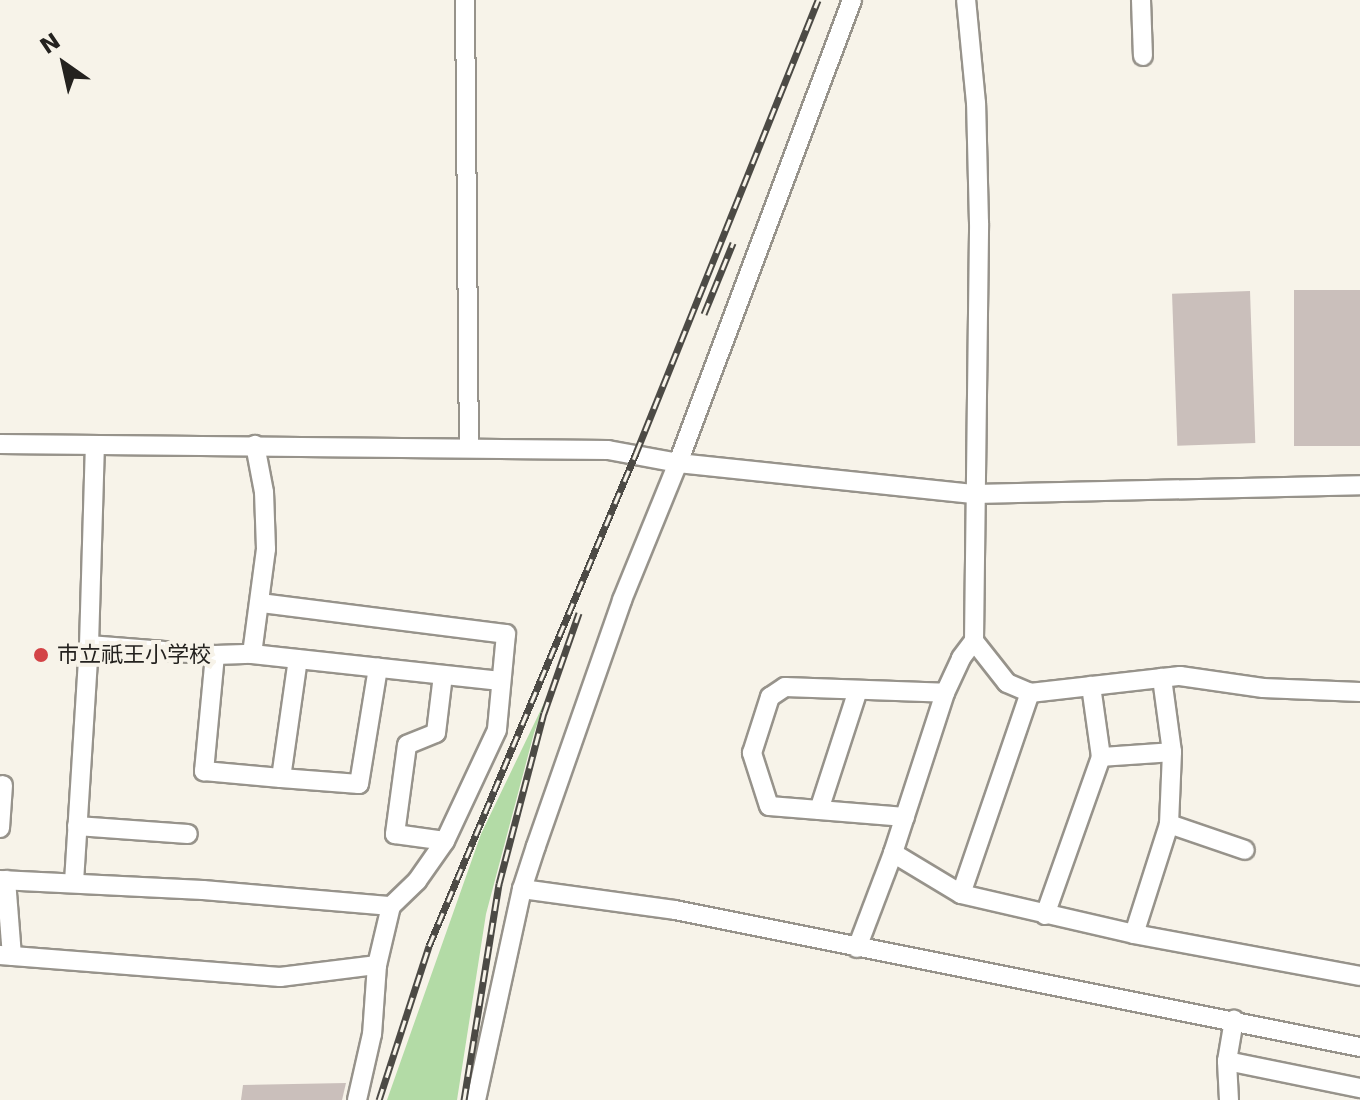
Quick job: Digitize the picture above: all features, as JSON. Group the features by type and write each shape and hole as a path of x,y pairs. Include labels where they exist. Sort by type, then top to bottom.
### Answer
{"street":[{"path":"465,0 469,448"},
{"path":"476,1100 522,889 622,600 678,463 852,0"},
{"path":"857,948 893,853 945,693 974,641 977,605 975,494 979,223 976,103 966,0"},
{"path":"1141,0 1143,56"},
{"path":"0,444 608,450 678,463 975,494 1360,485"},
{"path":"74,882 89,645 95,445"},
{"path":"252,654 266,549 264,492 255,445"},
{"path":"261,603 506,634 497,730 445,841 417,881 391,906 377,965 372,1034 357,1100"},
{"path":"974,641 1007,683 1030,693 1180,676 1263,688 1360,692"},
{"path":"89,645 215,655 252,654 501,681"},
{"path":"215,655 204,771 281,778 359,784 378,668"},
{"path":"281,778 298,659"},
{"path":"443,675 436,733 407,745 395,834 445,841"},
{"path":"1134,934 1169,824 1172,752 1162,678"},
{"path":"1045,915 1101,757 1091,686"},
{"path":"905,817 769,806 752,753 770,697 785,687 945,693"},
{"path":"819,810 858,690"},
{"path":"961,894 1030,693"},
{"path":"1101,757 1172,752"},
{"path":"0,828 3,785"},
{"path":"1169,824 1245,850"},
{"path":"77,826 188,834"},
{"path":"893,853 961,894 1134,934 1360,976"},
{"path":"377,965 280,977 6,956 3,880 74,882 391,906"},
{"path":"522,889 675,910 1360,1047"},
{"path":"1229,1100 1227,1061 1234,1020"},
{"path":"1227,1061 1360,1088"}],"green space":[{"path":"547,697 534,733 486,914 457,1100 387,1100 481,834"}],"building":[{"path":"1294,290 1360,290 1360,446 1294,446"},
{"path":"1250,291 1255,443 1177,446 1172,294"},
{"path":"346,1083 342,1100 241,1100 243,1085"}],"railway":[{"path":"379,1100 429,946 636,453 818,0"},
{"path":"704,314 733,243"},
{"path":"464,1100 499,884 544,713 579,613"}],"place":[{"name":"市立祇王小学校","path":"41,655"}]}
